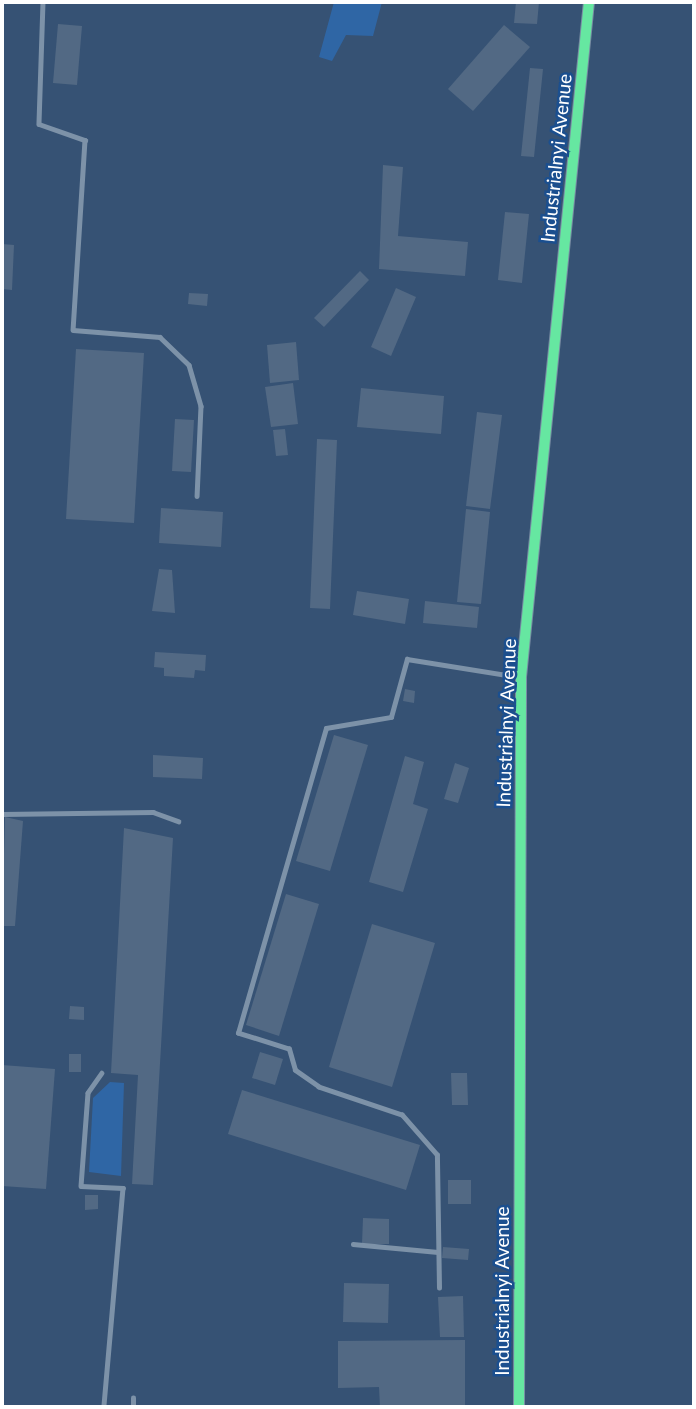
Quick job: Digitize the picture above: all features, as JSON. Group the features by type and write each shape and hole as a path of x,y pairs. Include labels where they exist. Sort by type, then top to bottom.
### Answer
{"street":[{"name":"Industrialnyi Avenue","path":"519,1407 522,677 589,2"}],"lane":[{"path":"43,2 38,124 85,140 73,330 160,337 189,365 201,406 197,496"},
{"path":"439,1288 437,1156 402,1115 318,1087 295,1070 289,1049 238,1032 327,727 391,717 407,659 522,677"},
{"path":"2,814 153,812 178,821"},
{"path":"102,1073 88,1093 81,1185 122,1188 104,1407"},
{"path":"353,1244 438,1252"},
{"path":"132,1407 133,1398"}],"shaded area":[{"path":"334,2 382,2 373,36 346,35 332,61 319,57"},
{"path":"110,1082 124,1083 121,1176 89,1172 93,1098"}],"building":[{"path":"516,2 539,2 537,24 514,23"},
{"path":"58,24 82,26 77,85 53,83"},
{"path":"504,25 530,47 473,111 448,89"},
{"path":"530,68 543,69 534,157 521,156"},
{"path":"383,165 403,167 398,236 468,242 465,276 379,269"},
{"path":"505,212 529,214 522,283 498,280"},
{"path":"2,244 14,245 12,290 2,289"},
{"path":"360,271 369,280 324,327 314,318"},
{"path":"396,288 416,297 391,356 371,347"},
{"path":"189,293 208,294 207,306 188,304"},
{"path":"296,342 299,380 270,383 267,345"},
{"path":"76,349 144,353 134,523 66,519"},
{"path":"293,383 298,424 271,427 265,387"},
{"path":"361,388 444,396 441,434 357,427"},
{"path":"477,412 502,415 490,509 466,506"},
{"path":"175,419 194,420 191,472 172,471"},
{"path":"285,429 288,455 276,456 273,430"},
{"path":"317,439 337,440 330,609 310,608"},
{"path":"161,508 223,512 221,547 159,543"},
{"path":"466,509 490,512 481,604 457,602"},
{"path":"159,569 172,570 175,613 152,611"},
{"path":"357,591 409,599 405,624 353,615"},
{"path":"425,601 479,607 477,628 423,623"},
{"path":"155,652 206,655 205,671 195,670 194,678 164,676 164,668 154,667"},
{"path":"405,689 415,691 414,703 403,701"},
{"path":"334,735 368,745 330,871 296,861"},
{"path":"153,755 203,758 202,779 153,777"},
{"path":"405,756 424,762 413,804 428,809 403,892 369,882"},
{"path":"455,763 469,768 458,803 444,799"},
{"path":"5,817 23,821 15,926 2,926"},
{"path":"124,828 173,838 153,1185 132,1184 138,1075 111,1073"},
{"path":"286,894 319,904 279,1036 246,1025"},
{"path":"372,924 435,943 392,1087 329,1067"},
{"path":"70,1006 84,1007 84,1020 69,1019"},
{"path":"260,1052 283,1059 275,1085 252,1078"},
{"path":"69,1054 81,1054 81,1072 69,1072"},
{"path":"2,1065 55,1069 46,1189 2,1186"},
{"path":"451,1073 467,1073 468,1105 452,1105"},
{"path":"242,1090 420,1145 406,1190 228,1134"},
{"path":"448,1180 471,1180 471,1204 448,1204"},
{"path":"85,1195 98,1195 98,1209 85,1210"},
{"path":"363,1218 389,1219 389,1244 362,1244"},
{"path":"443,1247 469,1249 468,1260 442,1258"},
{"path":"344,1283 389,1284 388,1323 343,1322"},
{"path":"463,1296 464,1337 440,1337 438,1297"},
{"path":"465,1340 465,1407 380,1407 379,1387 338,1388 338,1341"}],"cycle path":[{"path":"519,1407 521,677 589,2"}]}
